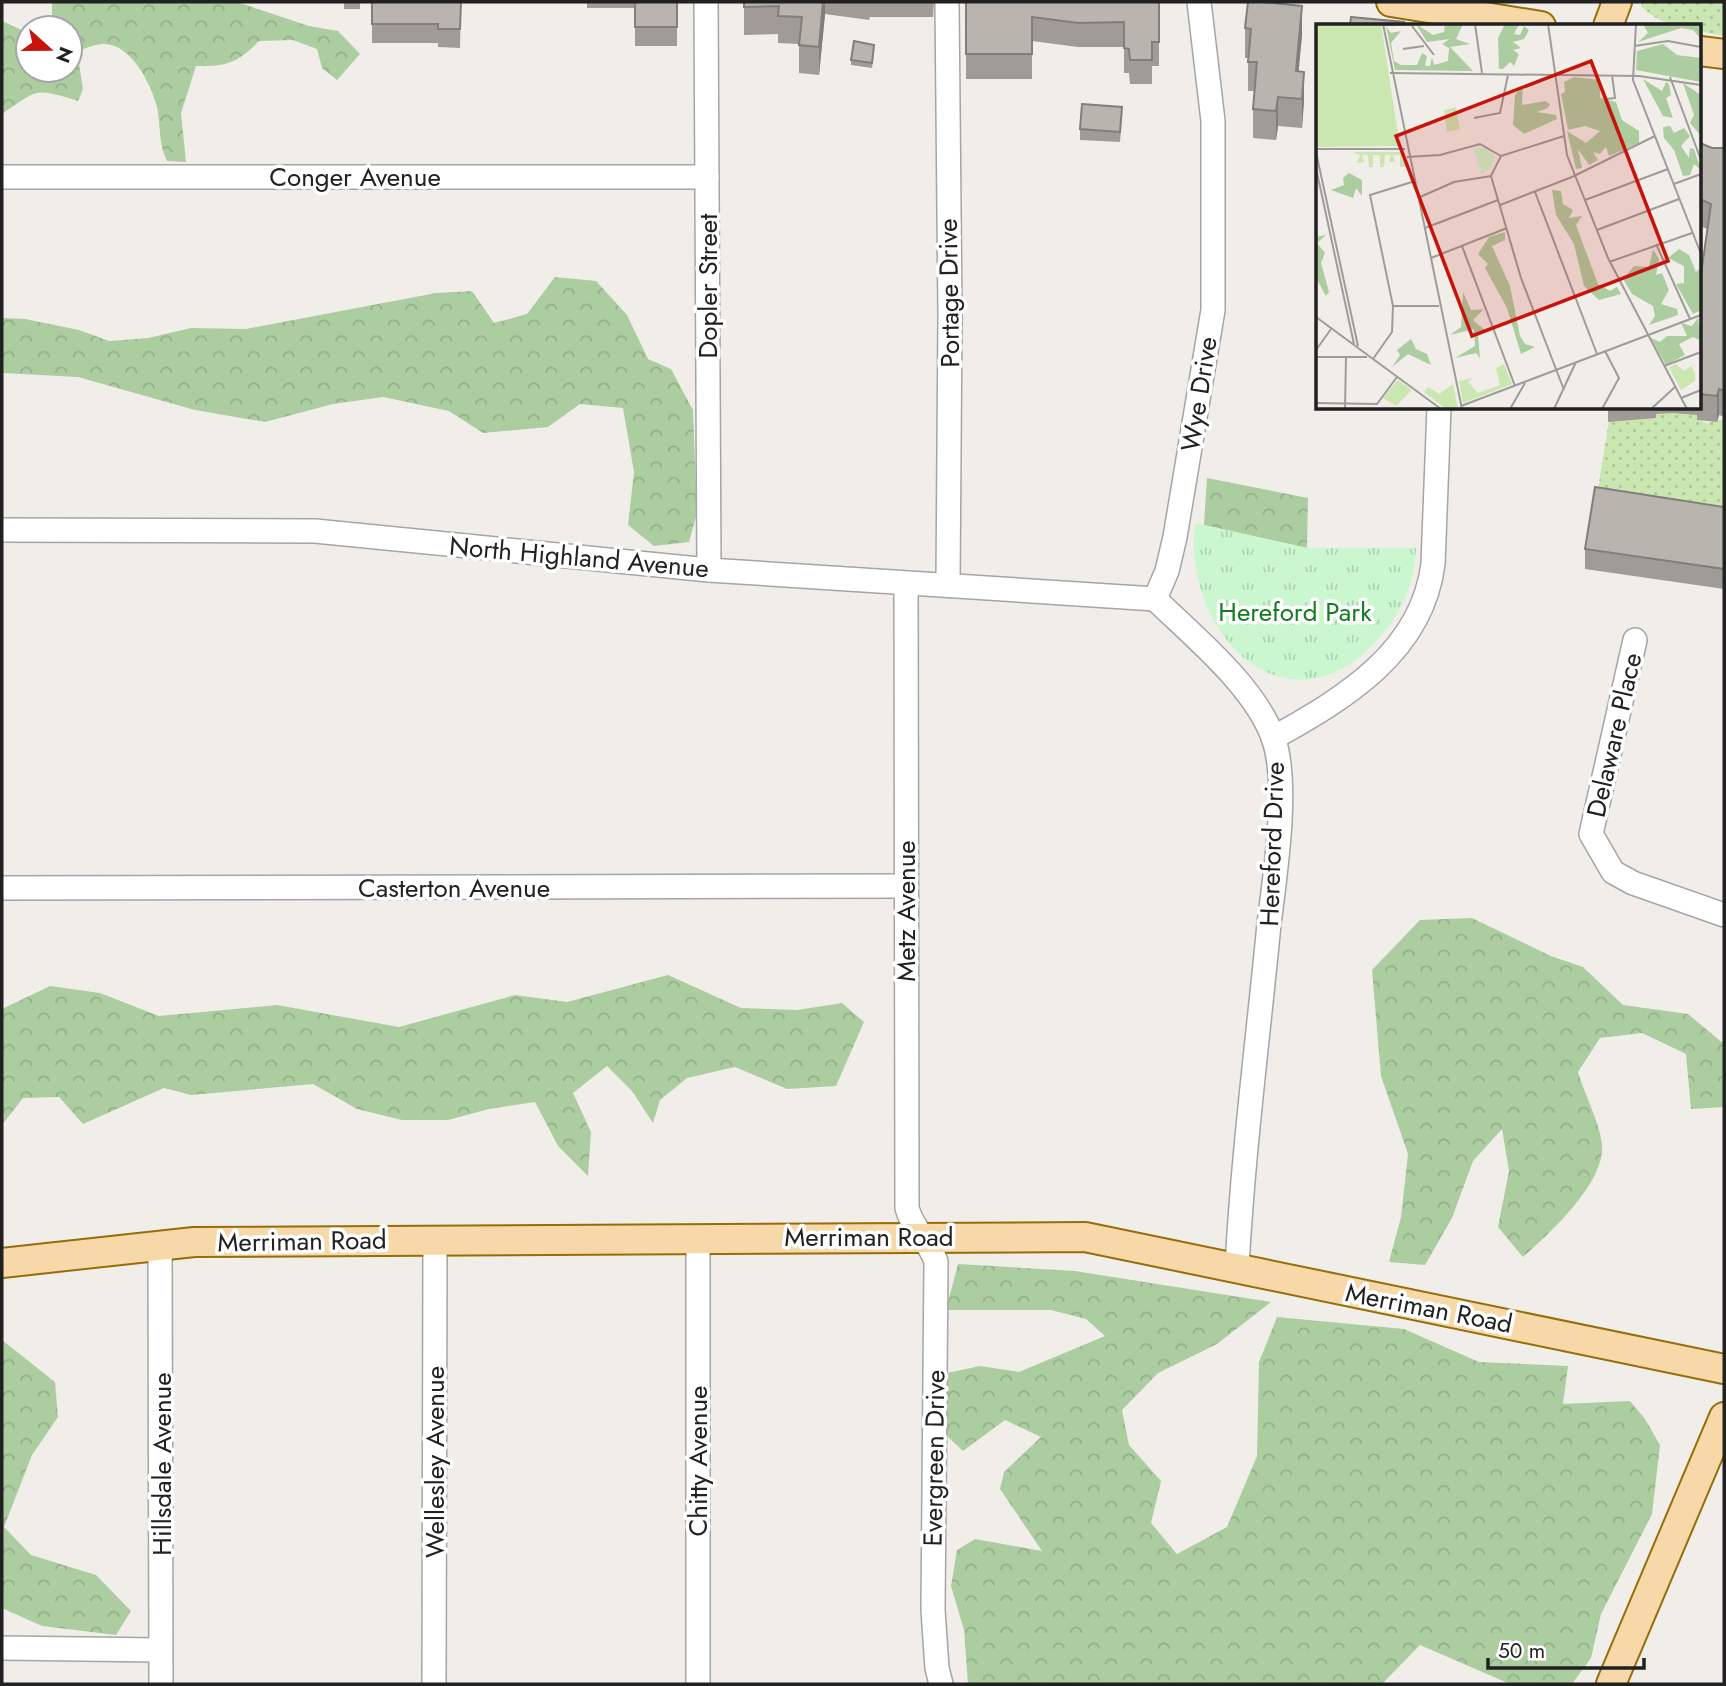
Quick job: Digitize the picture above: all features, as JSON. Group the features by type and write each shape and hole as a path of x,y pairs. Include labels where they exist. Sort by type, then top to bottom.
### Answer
{"main road":[{"path":"1391,2 1523,24"},
{"path":"1609,24 1617,2"},
{"path":"1702,51 1724,54"},
{"name":"Merriman Road","path":"2,1263 160,1244 435,1239 1086,1237 1724,1369"},
{"path":"1611,1684 1724,1417"}],"street":[{"name":"Dopler Street","path":"706,2 709,570"},
{"name":"Portage Drive","path":"947,2 950,315 948,585"},
{"name":"Wye Drive","path":"1155,599 1167,571 1175,537 1213,310 1213,121 1199,2"},
{"name":"Conger Avenue","path":"2,177 708,177"},
{"name":"Hereford Drive","path":"1237,1268 1280,786 1273,738 1376,671 1399,648 1422,610 1433,564 1438,410"},
{"name":"North Highland Avenue","path":"2,530 315,531 709,570 1155,599"},
{"name":"Metz Avenue","path":"906,584 907,1208 919,1236"},
{"path":"1155,599 1241,687 1261,714 1273,738"},
{"name":"Delaware Place","path":"1635,640 1591,834 1613,872 1633,883 1724,915"},
{"name":"Casterton Avenue","path":"2,888 906,886"},
{"name":"Evergreen Drive","path":"919,1236 930,1247 936,1262 933,1611 937,1668 942,1684"},
{"name":"Chitty Avenue","path":"698,1238 698,1684"},
{"name":"Wellesley Avenue","path":"434,1684 435,1239"},
{"name":"Hillsdale Avenue","path":"160,1244 161,1684"},
{"path":"2,1648 160,1650"}],"green space":[{"path":"52,2 237,2 309,26 338,31 360,54 337,80 322,68 317,49 293,40 259,41 231,62 216,66 196,66 181,113 186,162 167,161 161,141 157,107 145,77 131,57 113,45 100,44 84,49 84,14 52,14"},
{"path":"1642,2 1724,2 1724,36 1702,31 1702,24 1675,24 1661,20 1641,6"},
{"path":"2,21 14,27 14,84 82,84 78,101 37,93 2,114"},
{"path":"555,277 596,281 627,315 648,359 671,369 693,410 697,513 689,542 654,546 628,525 634,472 623,408 580,404 548,427 483,433 449,411 383,397 333,404 265,422 195,410 78,377 2,373 2,318 25,319 79,330 109,341 148,338 191,328 246,329 436,293 472,291 494,323 527,314"},
{"path":"1611,410 1656,414 1682,412 1698,415 1698,420 1707,423 1724,419 1724,526 1595,507"},
{"path":"1207,478 1308,498 1307,548 1204,525"},
{"name":"Hereford Park","path":"1195,523 1307,548 1416,548 1410,584 1389,626 1346,666 1312,679 1279,677 1249,662 1224,636 1206,603 1196,565"},
{"path":"1472,918 1551,956 1583,967 1623,1005 1688,1014 1724,1044 1724,1107 1691,1109 1686,1054 1642,1033 1600,1038 1578,1072 1600,1135 1601,1159 1586,1190 1547,1235 1523,1257 1498,1227 1509,1171 1502,1129 1473,1161 1452,1218 1425,1265 1389,1262 1401,1217 1408,1154 1381,1076 1372,970 1420,920"},
{"path":"668,975 741,1008 797,1010 842,1003 864,1022 836,1086 787,1089 735,1067 687,1078 660,1100 653,1123 632,1091 607,1066 573,1093 591,1132 588,1176 558,1146 535,1102 489,1109 448,1120 402,1120 357,1109 313,1084 191,1095 164,1088 83,1124 59,1097 23,1098 2,1125 2,1009 50,986 100,993 159,1016 277,1005 399,1027 515,995 567,1002"},
{"path":"958,1264 1075,1271 1271,1302 1217,1344 1158,1373 1122,1410 1129,1445 1161,1481 1151,1523 1177,1554 1227,1527 1257,1456 1259,1362 1277,1317 1404,1329 1479,1362 1568,1366 1563,1404 1630,1401 1645,1419 1660,1445 1652,1514 1601,1614 1591,1658 1572,1684 1510,1684 1420,1645 1382,1684 968,1684 964,1630 951,1586 957,1550 975,1539 1042,1551 1000,1489 1004,1472 1041,1437 1005,1420 963,1451 947,1436 947,1373 980,1366 1019,1372 1105,1336 1086,1319 1051,1310 946,1310"},
{"path":"2,1340 55,1382 58,1417 32,1455 4,1527 31,1555 96,1575 131,1611 116,1635 42,1626 2,1608"}],"building":[{"path":"372,2 461,2 460,29 438,29 438,24 372,24"},
{"path":"635,2 677,2 677,27 635,27"},
{"path":"744,2 823,2 819,47 799,45 802,17 778,16 779,6 744,7"},
{"path":"966,2 1159,2 1159,42 1152,42 1152,60 1130,60 1129,49 1124,48 1124,22 1078,23 1032,17 1032,54 966,54"},
{"path":"1248,2 1302,6 1296,71 1304,72 1302,99 1278,97 1276,111 1253,109 1257,62 1248,62 1251,29 1245,28"},
{"path":"1351,17 1404,22 1404,24 1350,24"},
{"path":"854,41 874,45 872,63 851,60"},
{"path":"1082,104 1122,107 1120,132 1080,129"},
{"path":"1702,144 1712,148 1724,148 1724,391 1719,389 1717,396 1702,394 1702,267 1711,204 1702,200"},
{"path":"1595,487 1724,507 1724,569 1585,549"}]}
